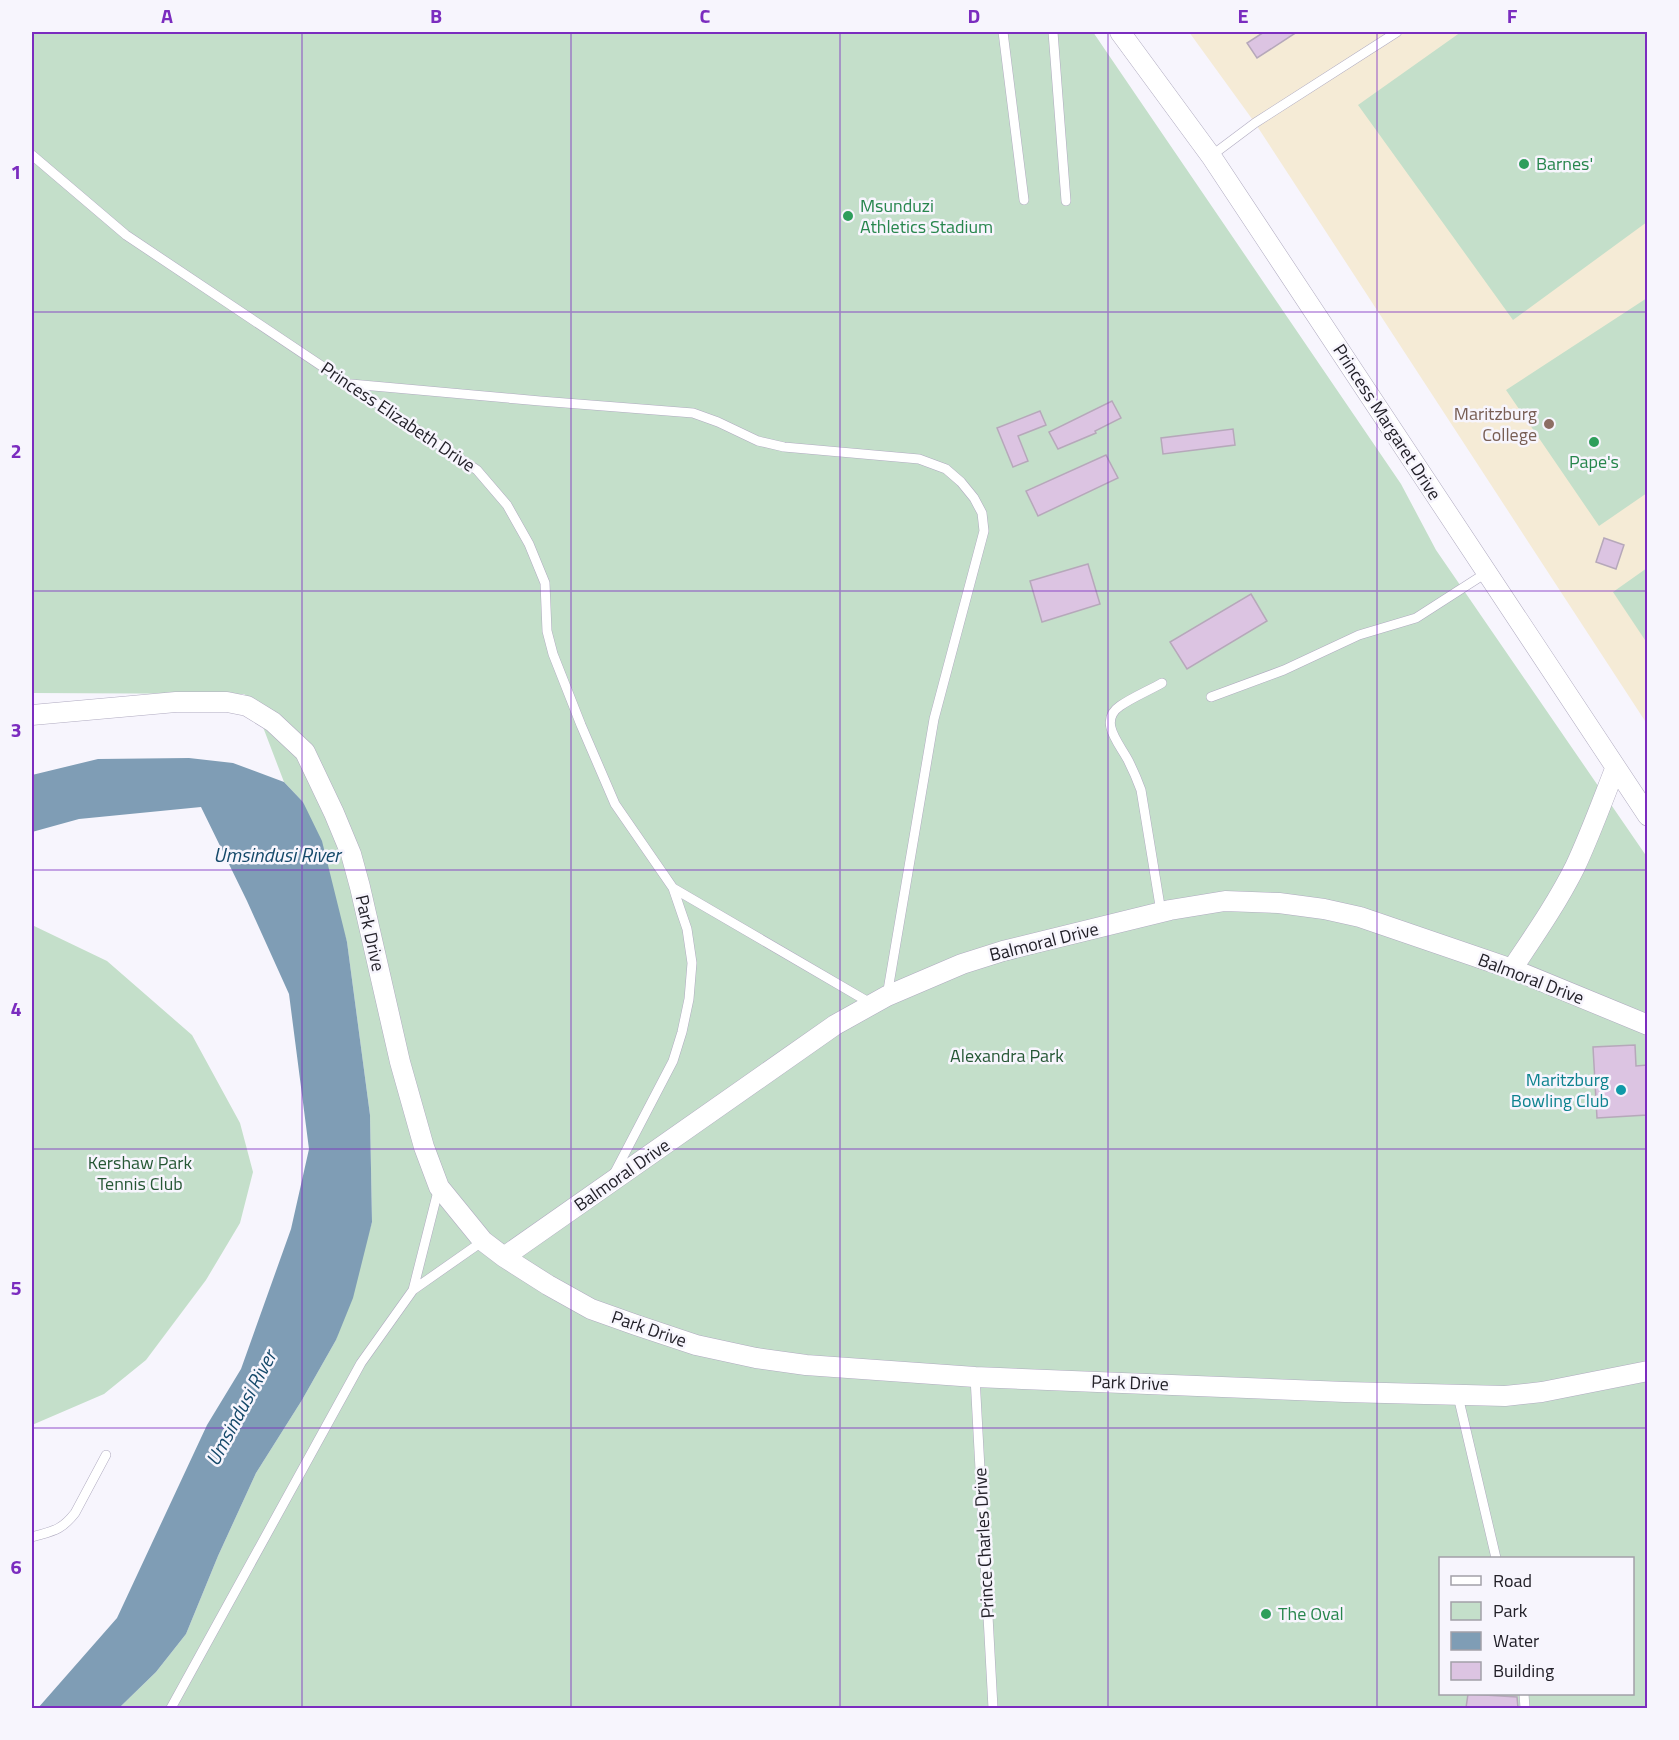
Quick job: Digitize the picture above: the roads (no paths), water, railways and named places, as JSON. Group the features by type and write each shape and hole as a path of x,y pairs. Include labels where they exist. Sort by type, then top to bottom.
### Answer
{"street":[{"name":"Princess Margaret Drive","path":"1120,32 1211,156 1647,816"},
{"name":"Park Drive","path":"32,715 176,702 227,702 247,706 273,722 304,752 351,854 400,1062 424,1147 439,1187 483,1241 548,1285 591,1309 696,1345 756,1358 806,1365 975,1377 1505,1396 1542,1392 1647,1371"},
{"path":"1512,969 1574,869 1615,769"},
{"name":"Balmoral Drive","path":"504,1257 835,1025 879,1000 962,964 1003,951 1161,912 1225,901 1279,903 1360,917 1512,969 1647,1025"}],"lane":[{"path":"1003,32 1024,200"},
{"path":"1053,32 1066,201"},
{"path":"1211,156 1255,123 1397,32"},
{"name":"Princess Elizabeth Drive","path":"32,155 126,235 477,470 507,505 529,544 545,583 547,631 553,654 581,726 615,804 673,888 687,929 692,963 689,999 673,1061 608,1185"},
{"path":"349,384 693,413 758,441 784,447 919,459 946,469 962,482 974,498 982,513 984,531 934,719 879,1000 673,888"},
{"path":"1211,697 1284,670 1359,635 1416,618 1486,573"},
{"path":"1161,912 1141,790 1135,773 1110,730 1110,717 1118,707 1162,683"},
{"path":"413,1290 439,1187"},
{"path":"171,1708 361,1363 413,1290 483,1241"},
{"name":"Prince Charles Drive","path":"975,1377 993,1708"},
{"path":"1458,1396 1496,1557"},
{"path":"32,1537 61,1528 69,1521 105,1455"}],"water":[{"name":"Umsindusi River","path":"189,758 233,763 284,782 303,802 322,841 347,942 370,1115 372,1222 353,1298 336,1340 256,1473 186,1634 156,1672 119,1708 38,1708 117,1618 207,1425 241,1369 291,1229 309,1149 289,994 201,807 79,819 32,832 32,775 98,759"}],"place":[{"name":"Barnes'","path":"1524,164"},
{"name":"Msunduzi Athletics Stadium","path":"848,216"},
{"name":"Maritzburg College","path":"1549,424"},
{"name":"Pape's","path":"1594,442"},
{"name":"Maritzburg Bowling Club","path":"1621,1090"},
{"name":"The Oval","path":"1266,1614"}],"park label":[{"name":"Alexandra Park","path":"1007,1056"},
{"name":"Kershaw Park Tennis Club","path":"140,1173"}]}
